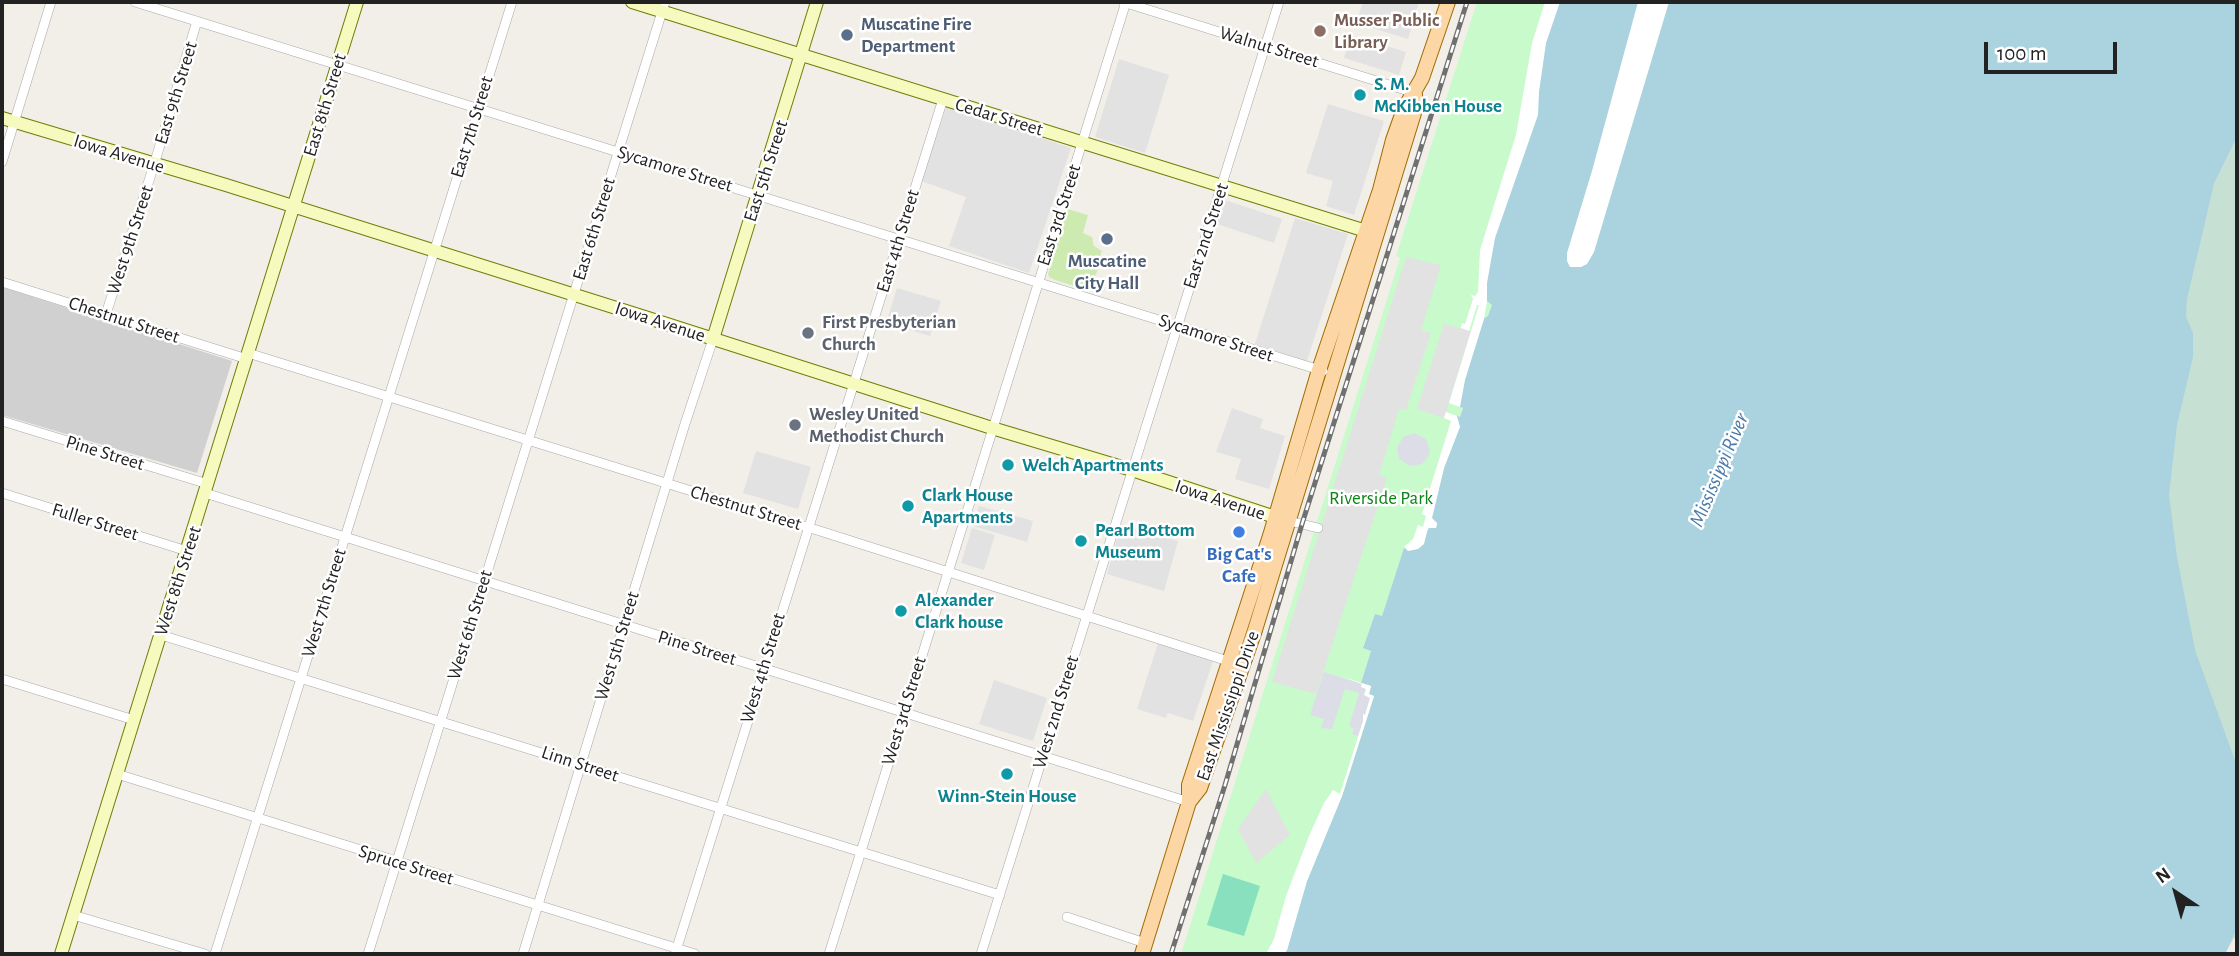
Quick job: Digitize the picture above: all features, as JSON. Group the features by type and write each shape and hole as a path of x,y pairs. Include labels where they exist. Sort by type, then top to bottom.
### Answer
{"main road":[{"name":"East 8th Street","path":"293,208 357,2"},
{"name":"Cedar Street","path":"632,2 663,7 943,99 1366,231"},
{"name":"East 5th Street","path":"713,339 817,2"},
{"name":"East Mississippi Drive","path":"1282,519 1319,369 1380,190 1400,120 1415,93 1448,2"},
{"name":"East Mississippi Drive","path":"1144,949 1189,802 1189,785 1236,664 1282,519 1335,374 1414,113 1415,93"},
{"name":"Iowa Avenue","path":"8,120 226,185 1282,519"},
{"name":"West 8th Street","path":"61,954 293,208"}],"street":[{"path":"2,162 8,120 51,2"},
{"name":"Sycamore Street","path":"135,2 1335,374"},
{"name":"East 7th Street","path":"433,252 512,2"},
{"name":"Walnut Street","path":"1125,2 1415,93"},
{"name":"East 3rd Street","path":"992,428 1125,2"},
{"name":"East 2nd Street","path":"1132,470 1279,2"},
{"name":"East 6th Street","path":"573,296 663,7"},
{"name":"East 9th Street","path":"154,165 197,21"},
{"name":"East 4th Street","path":"854,382 943,99"},
{"name":"West 9th Street","path":"106,314 154,165"},
{"name":"West 7th Street","path":"215,954 433,252"},
{"name":"Chestnut Street","path":"2,282 389,397 948,571 1236,664"},
{"name":"West 6th Street","path":"368,954 573,296"},
{"name":"West 5th Street","path":"523,954 713,339"},
{"name":"West 4th Street","path":"676,951 854,382"},
{"name":"Pine Street","path":"2,421 345,537 1189,802"},
{"name":"West 3rd Street","path":"829,954 992,428"},
{"name":"West 2nd Street","path":"981,954 1132,470"},
{"name":"Fuller Street","path":"2,493 187,551"},
{"name":"Iowa Avenue","path":"1282,519 1318,528"},
{"name":"Linn Street","path":"161,635 1000,895"},
{"path":"2,679 134,720"},
{"name":"Spruce Street","path":"117,774 538,905 676,951 695,954"},
{"path":"73,915 205,954"},
{"path":"1067,917 1144,949"}],"shaded area":[{"path":"1363,2 1419,2 1408,39 1356,23"},
{"path":"1351,35 1406,52 1399,75 1344,58"},
{"path":"1119,59 1169,75 1145,153 1095,137"},
{"path":"1328,104 1384,121 1354,215 1326,206 1333,181 1306,173"},
{"path":"947,106 1071,148 1029,273 949,246 966,197 921,181"},
{"path":"1225,200 1282,219 1274,243 1217,224"},
{"path":"1295,218 1348,234 1307,361 1255,344"},
{"path":"1406,257 1441,265 1421,330 1431,333 1406,410 1399,409 1379,475 1387,478 1316,694 1272,682"},
{"path":"2,287 232,361 197,473 2,415"},
{"path":"897,288 941,301 930,336 886,323"},
{"path":"1444,324 1471,331 1444,418 1417,409"},
{"path":"1232,408 1263,419 1260,428 1285,436 1269,489 1235,479 1241,459 1216,452"},
{"path":"1414,433 1426,439 1430,451 1422,464 1410,466 1399,459 1397,448 1403,437"},
{"path":"756,451 811,467 798,509 743,493"},
{"path":"979,506 1033,521 1027,542 973,526"},
{"path":"1121,525 1178,541 1164,591 1107,574"},
{"path":"972,528 995,535 984,570 961,563"},
{"path":"1158,643 1213,661 1193,721 1168,713 1166,718 1137,709"},
{"path":"1324,672 1362,684 1371,698 1358,736 1352,734 1354,728 1349,726 1359,693 1345,689 1332,729 1321,728 1324,719 1310,715"},
{"path":"994,680 1047,698 1033,741 979,724"},
{"path":"1266,789 1290,835 1256,863 1238,829"}],"green space":[{"name":"Riverside Park","path":"1477,2 1553,2 1492,304 1460,417 1436,520 1404,548 1382,616 1375,614 1363,647 1371,651 1361,682 1374,696 1342,796 1284,954 1181,954 1400,258 1396,256"},
{"path":"2237,137 2237,940 2234,938 2225,954 2200,954 2151,667 2170,347 2214,184"},
{"path":"1067,209 1088,215 1083,233 1092,237 1094,246 1102,251 1090,291 1055,280 1048,274"},
{"path":"1223,874 1260,886 1244,936 1207,925"}],"water":[{"name":"Mississippi River","path":"1553,2 2237,2 2237,137 2214,184 2187,299 2186,317 2193,333 2193,357 2177,425 2169,495 2177,557 2195,650 2237,766 2237,928 2225,954 1284,954 1307,881 1342,796 1374,696 1369,694 1371,686 1361,683 1371,651 1363,648 1375,614 1382,616 1404,548 1416,546 1429,528 1436,528 1437,523 1431,519 1457,426 1457,416 1460,417 1463,408 1458,406 1463,378 1483,319 1488,316 1492,305 1487,301 1485,277"}],"pier":[{"path":"1545,2 1560,2 1546,43 1538,115 1495,238 1484,319 1465,380 1460,407 1449,403 1479,305 1469,331 1461,328 1462,323 1465,324 1473,299 1471,295 1475,296 1478,292 1480,250 1516,135 1532,43"},
{"path":"1638,2 1669,2 1594,252 1587,264 1570,267 1567,253"},
{"path":"1446,412 1457,416 1460,427 1444,468 1432,518 1437,523 1436,528 1428,528 1424,544 1418,549 1408,551 1404,547 1413,539 1418,525 1423,527 1426,516 1422,514 1451,421 1444,418"},
{"path":"1340,676 1371,686 1369,694 1374,696 1342,796 1307,881 1287,950 1284,954 1266,954 1274,939 1286,896 1309,836 1324,803 1333,790 1340,794 1370,698 1364,695 1366,689 1361,687 1362,684"}],"railway":[{"path":"1171,954 1225,785 1302,524 1467,2"}],"place":[{"name":"Musser Public Library","path":"1320,31"},
{"name":"Muscatine Fire Department","path":"847,35"},
{"name":"S. M. McKibben House","path":"1360,95"},
{"name":"Muscatine City Hall","path":"1107,239"},
{"name":"First Presbyterian Church","path":"808,333"},
{"name":"Wesley United Methodist Church","path":"795,425"},
{"name":"Welch Apartments","path":"1008,465"},
{"name":"Clark House Apartments","path":"908,506"},
{"name":"Big Cat's Cafe","path":"1239,532"},
{"name":"Pearl Bottom Museum","path":"1081,541"},
{"name":"Alexander Clark house","path":"901,611"},
{"name":"Winn-Stein House","path":"1007,774"}]}
